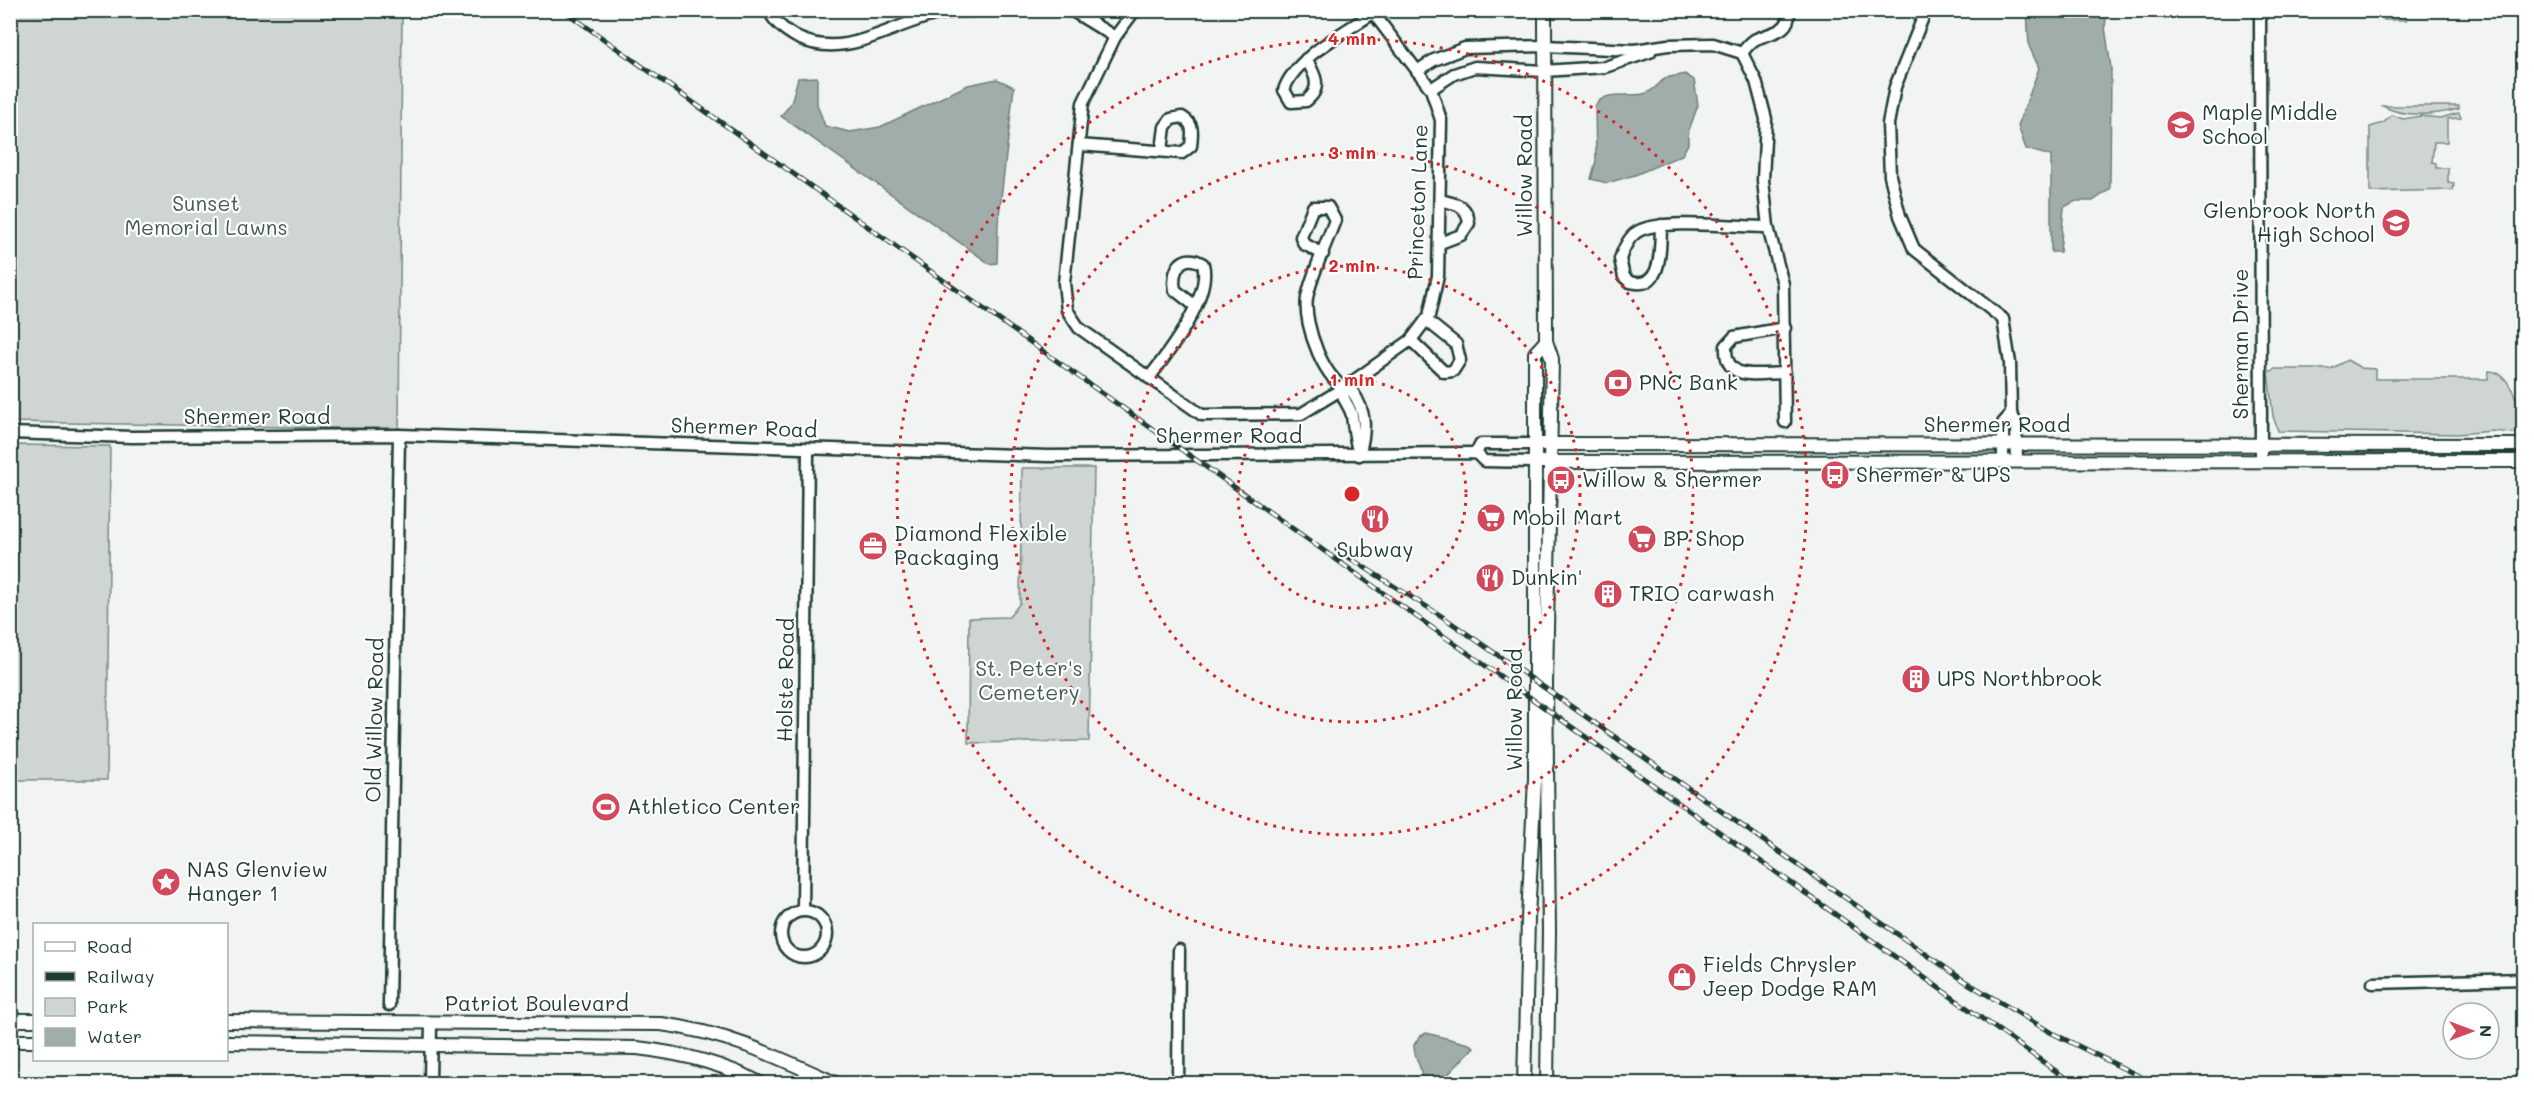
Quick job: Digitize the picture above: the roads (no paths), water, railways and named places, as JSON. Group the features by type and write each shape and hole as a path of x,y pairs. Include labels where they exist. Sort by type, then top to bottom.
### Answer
{"main road":[{"name":"Willow Road","path":"1545,10 1546,341 1552,359 1546,711 1549,930 1547,1083"},
{"name":"Willow Road","path":"1524,1083 1536,724 1535,352 1546,341"},
{"name":"Shermer Road","path":"1534,444 2523,445"},
{"name":"Shermer Road","path":"1534,462 2523,461"},
{"path":"1518,1083 1520,980 1528,918"},
{"path":"1549,930 1552,955 1552,1083"},
{"path":"10,1020 33,1020"},
{"name":"Patriot Boulevard","path":"228,1021 608,1023 679,1026 742,1041 837,1083"},
{"path":"10,1041 33,1041"},
{"name":"Patriot Boulevard","path":"228,1042 430,1046 600,1046 670,1052 732,1069 762,1083"},
{"path":"800,1067 805,1083"}],"street":[{"path":"769,10 772,17 789,33 811,44 832,47 855,43 940,14 994,10"},
{"path":"1071,10 1115,37"},
{"name":"Princeton Lane","path":"1135,10 1115,37 1083,103 1064,283 1067,310 1079,328 1202,415 1301,414 1342,389 1411,340 1426,320 1438,276 1441,120 1431,89 1372,12"},
{"path":"1742,52 1754,40 1784,28 1790,19 1789,10"},
{"path":"1926,10 1895,87 1888,124 1890,176 1900,216 1914,249 2003,319 2010,363 2011,414 2016,422 2017,461"},
{"name":"Sherman Drive","path":"2260,10 2261,460"},
{"path":"1306,59 1372,12"},
{"path":"1418,71 1434,60 1465,48 1544,46 1635,50 1713,44 1742,52 1756,81 1766,119 1763,180 1768,227 1783,284 1785,422"},
{"path":"1431,89 1454,74 1474,67 1544,71 1612,64 1647,55 1656,47"},
{"path":"1611,50 1612,64"},
{"path":"1079,145 1162,150"},
{"path":"1440,201 1462,206 1468,213 1469,223 1461,235 1440,243"},
{"path":"1661,225 1658,268 1654,277 1647,281 1630,282 1624,277 1622,269 1623,251 1639,230 1661,225 1768,227"},
{"path":"1323,254 1307,298 1308,321 1327,371 1342,389 1342,398 1352,414 1353,436 1359,455"},
{"path":"1149,378 1182,333 1194,305"},
{"path":"1411,340 1444,372 1453,371 1460,360 1456,344 1426,320"},
{"path":"1785,328 1734,337 1726,346 1725,360 1729,368 1741,373 1785,373"},
{"path":"2003,461 2003,423 2011,414"},
{"name":"Shermer Road","path":"10,433 132,437 399,435 1048,456 1476,453 1484,462 1534,462"},
{"name":"Old Willow Road","path":"390,1005 399,435"},
{"name":"Shermer Road","path":"1476,453 1481,444 1534,444"},
{"name":"Holste Road","path":"803,911 808,450"},
{"path":"803,911 820,918 826,931 823,945 812,955 798,956 786,948 781,935 785,921 790,916 803,911"},
{"path":"1178,1083 1179,950"},
{"path":"2373,983 2523,979"},
{"path":"430,1023 430,1083"}],"water":[{"path":"2027,11 2107,11 2105,27 2111,68 2110,189 2093,201 2076,201 2064,207 2060,252 2051,252 2051,156 2026,149 2018,126 2039,68 2029,46"},
{"path":"1685,74 1694,80 1698,105 1688,133 1688,144 1682,155 1635,175 1607,183 1591,179 1596,161 1595,106 1599,101 1616,95 1647,93 1666,78"},
{"path":"817,77 817,104 825,126 850,132 880,127 968,85 997,79 1014,87 998,224 997,263 990,264 781,116 791,103 798,78"},
{"path":"1426,1033 1474,1047 1440,1083 1420,1083 1421,1074 1414,1045 1419,1037"}],"railway":[{"path":"563,10 2074,1084"},
{"path":"1337,550 1443,617 1966,982 2050,1032 2155,1084"}],"place":[{"name":"Maple Middle School","path":"2181,125"},
{"name":"Glenbrook North High School","path":"2396,223"},
{"name":"PNC Bank","path":"1618,383"},
{"name":"Shermer & UPS","path":"1835,475"},
{"name":"Willow & Shermer","path":"1561,480"},
{"name":"Mobil Mart","path":"1491,518"},
{"name":"Subway","path":"1375,519"},
{"name":"BP Shop","path":"1642,539"},
{"name":"Diamond Flexible Packaging","path":"873,546"},
{"name":"Dunkin'","path":"1490,578"},
{"name":"TRIO carwash","path":"1608,594"},
{"name":"UPS Northbrook","path":"1916,679"},
{"name":"Athletico Center","path":"606,807"},
{"name":"NAS Glenview Hanger 1","path":"166,882"},
{"name":"Fields Chrysler Jeep Dodge RAM","path":"1682,977"}],"park label":[{"name":"Sunset Memorial Lawns","path":"206,216"},
{"name":"St. Peter's Cemetery","path":"1029,681"}]}
